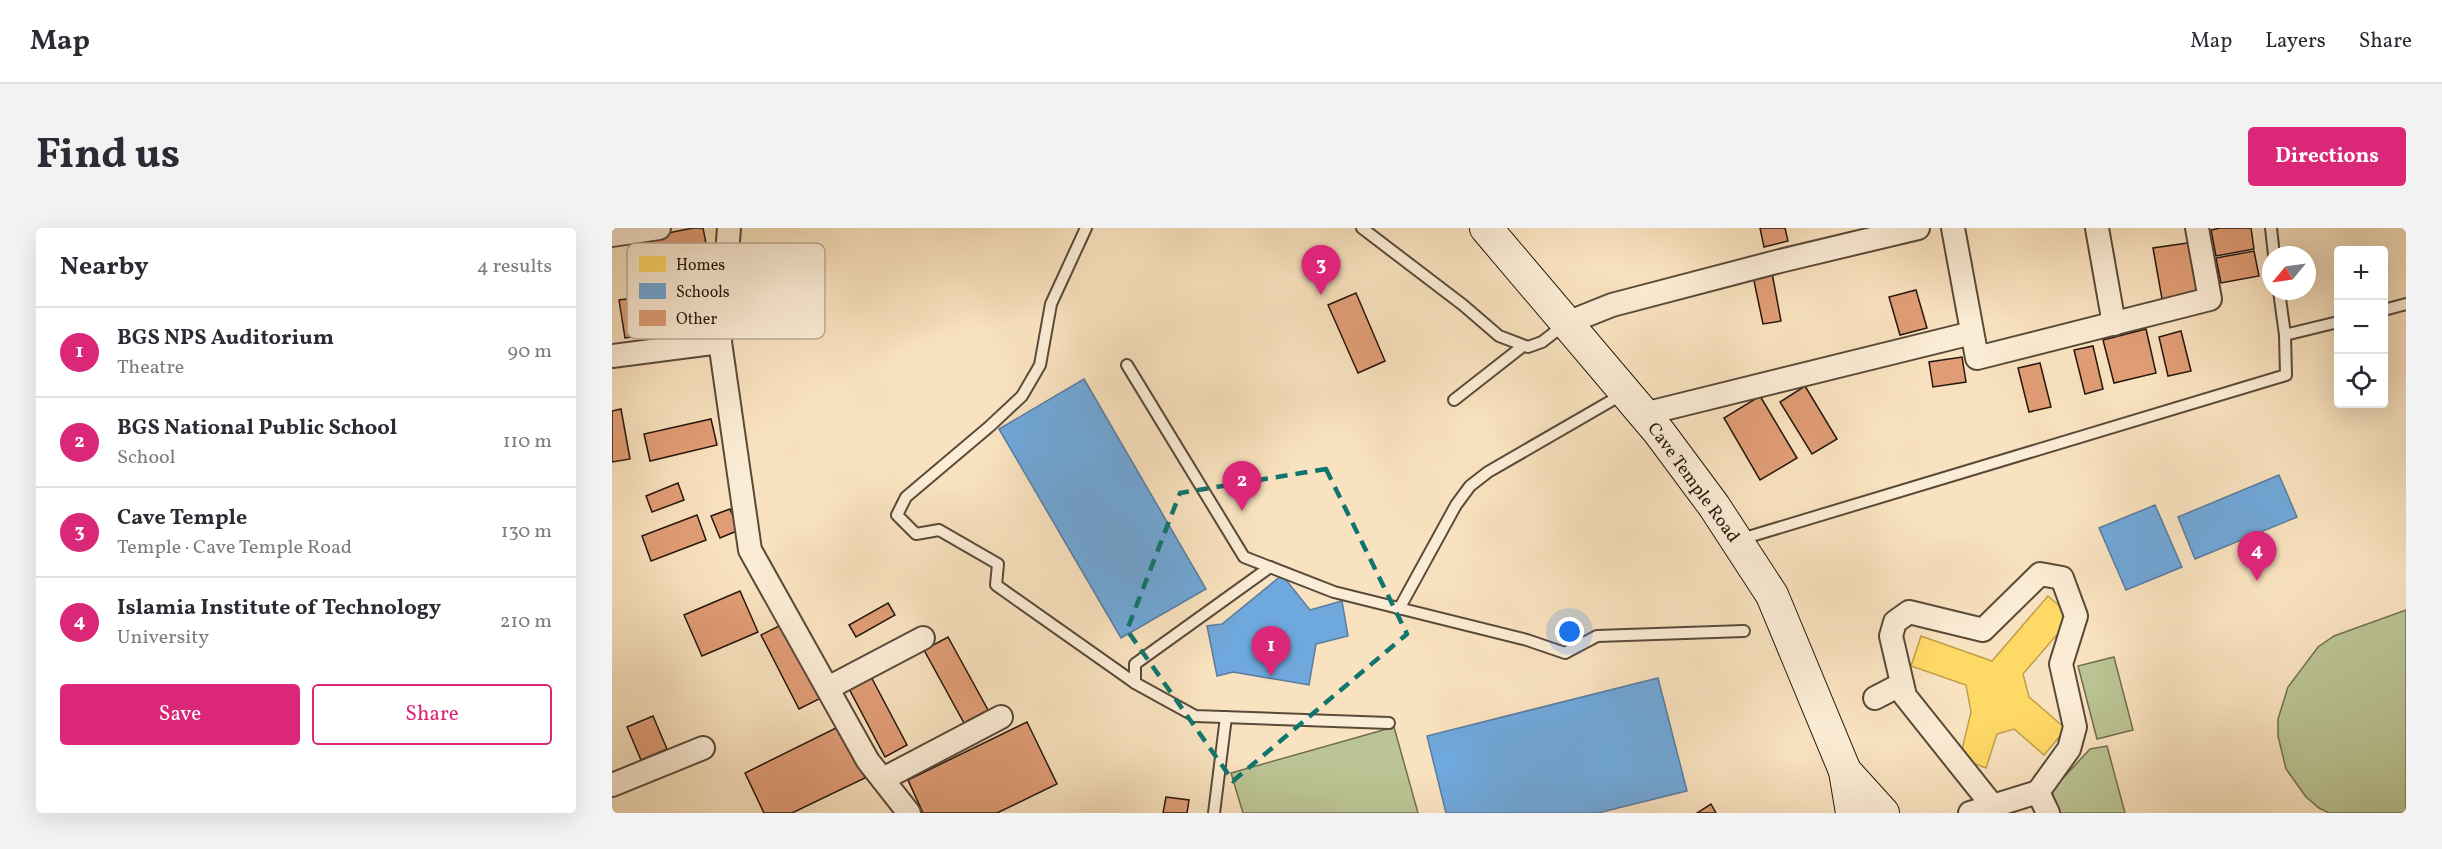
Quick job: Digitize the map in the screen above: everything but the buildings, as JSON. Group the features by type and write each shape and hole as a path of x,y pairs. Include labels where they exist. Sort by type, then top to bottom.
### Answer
{"main road":[{"name":"Cave Temple Road","path":"1486,228 1635,403 1714,506 1772,595 1845,771 1852,813"},
{"name":"Cave Temple Road","path":"1845,771 1883,813"}],"street":[{"path":"612,235 659,228"},
{"path":"728,243 729,228"},
{"path":"1567,323 1612,305 1918,228"},
{"path":"1953,228 1977,358 2210,299 2197,228"},
{"path":"2097,228 2114,324"},
{"path":"1635,403 1972,333"},
{"path":"720,339 750,550 868,761 909,813"},
{"path":"612,356 720,342"},
{"path":"1970,813 1994,809 2038,792 2069,749 2075,727 2061,664 2076,616 2062,578 2040,574 1983,630 1910,612 1895,622 1891,636 1905,696 1994,809"},
{"path":"828,688 923,638"},
{"path":"1875,698 1902,684"},
{"path":"883,779 1001,717"},
{"path":"612,785 703,748"},
{"path":"2038,792 2048,813"}],"lane":[{"path":"1086,228 1051,304 1040,365 1022,396 906,497 897,515 916,534 939,530 998,564 996,585 1135,683 1195,716 1389,723"},
{"path":"1362,228 1463,305 1498,336 1528,347 1542,342 1567,323"},
{"path":"2271,228 2273,246"},
{"path":"1737,540 2286,375 2280,300"},
{"path":"2388,309 2406,304"},
{"path":"2284,335 2334,323"},
{"path":"1454,400 1523,346"},
{"path":"1126,365 1244,556 1334,592 1505,634 1565,653 1597,636 1743,631"},
{"path":"1398,609 1456,505 1470,486 1488,472 1635,403"},
{"path":"1135,683 1135,664 1270,567"},
{"path":"1214,813 1226,717"}],"highlighted area":[{"path":"1326,469 1407,634 1233,781 1127,630 1180,493"}],"green space":[{"path":"2406,610 2406,813 2329,813 2306,797 2286,769 2278,736 2278,719 2288,687 2318,647 2334,636"},
{"path":"2114,657 2133,730 2097,739 2078,666"},
{"path":"1394,727 1418,813 1243,813 1231,773"},
{"path":"2107,746 2125,813 2057,813 2052,790 2090,749"}],"place":[{"name":"Cave Temple","path":"1321,295"},
{"name":"BGS National Public School","path":"1242,511"},
{"name":"Islamia Institute of Technology","path":"2257,581"},
{"name":"BGS NPS Auditorium","path":"1271,676"}]}
